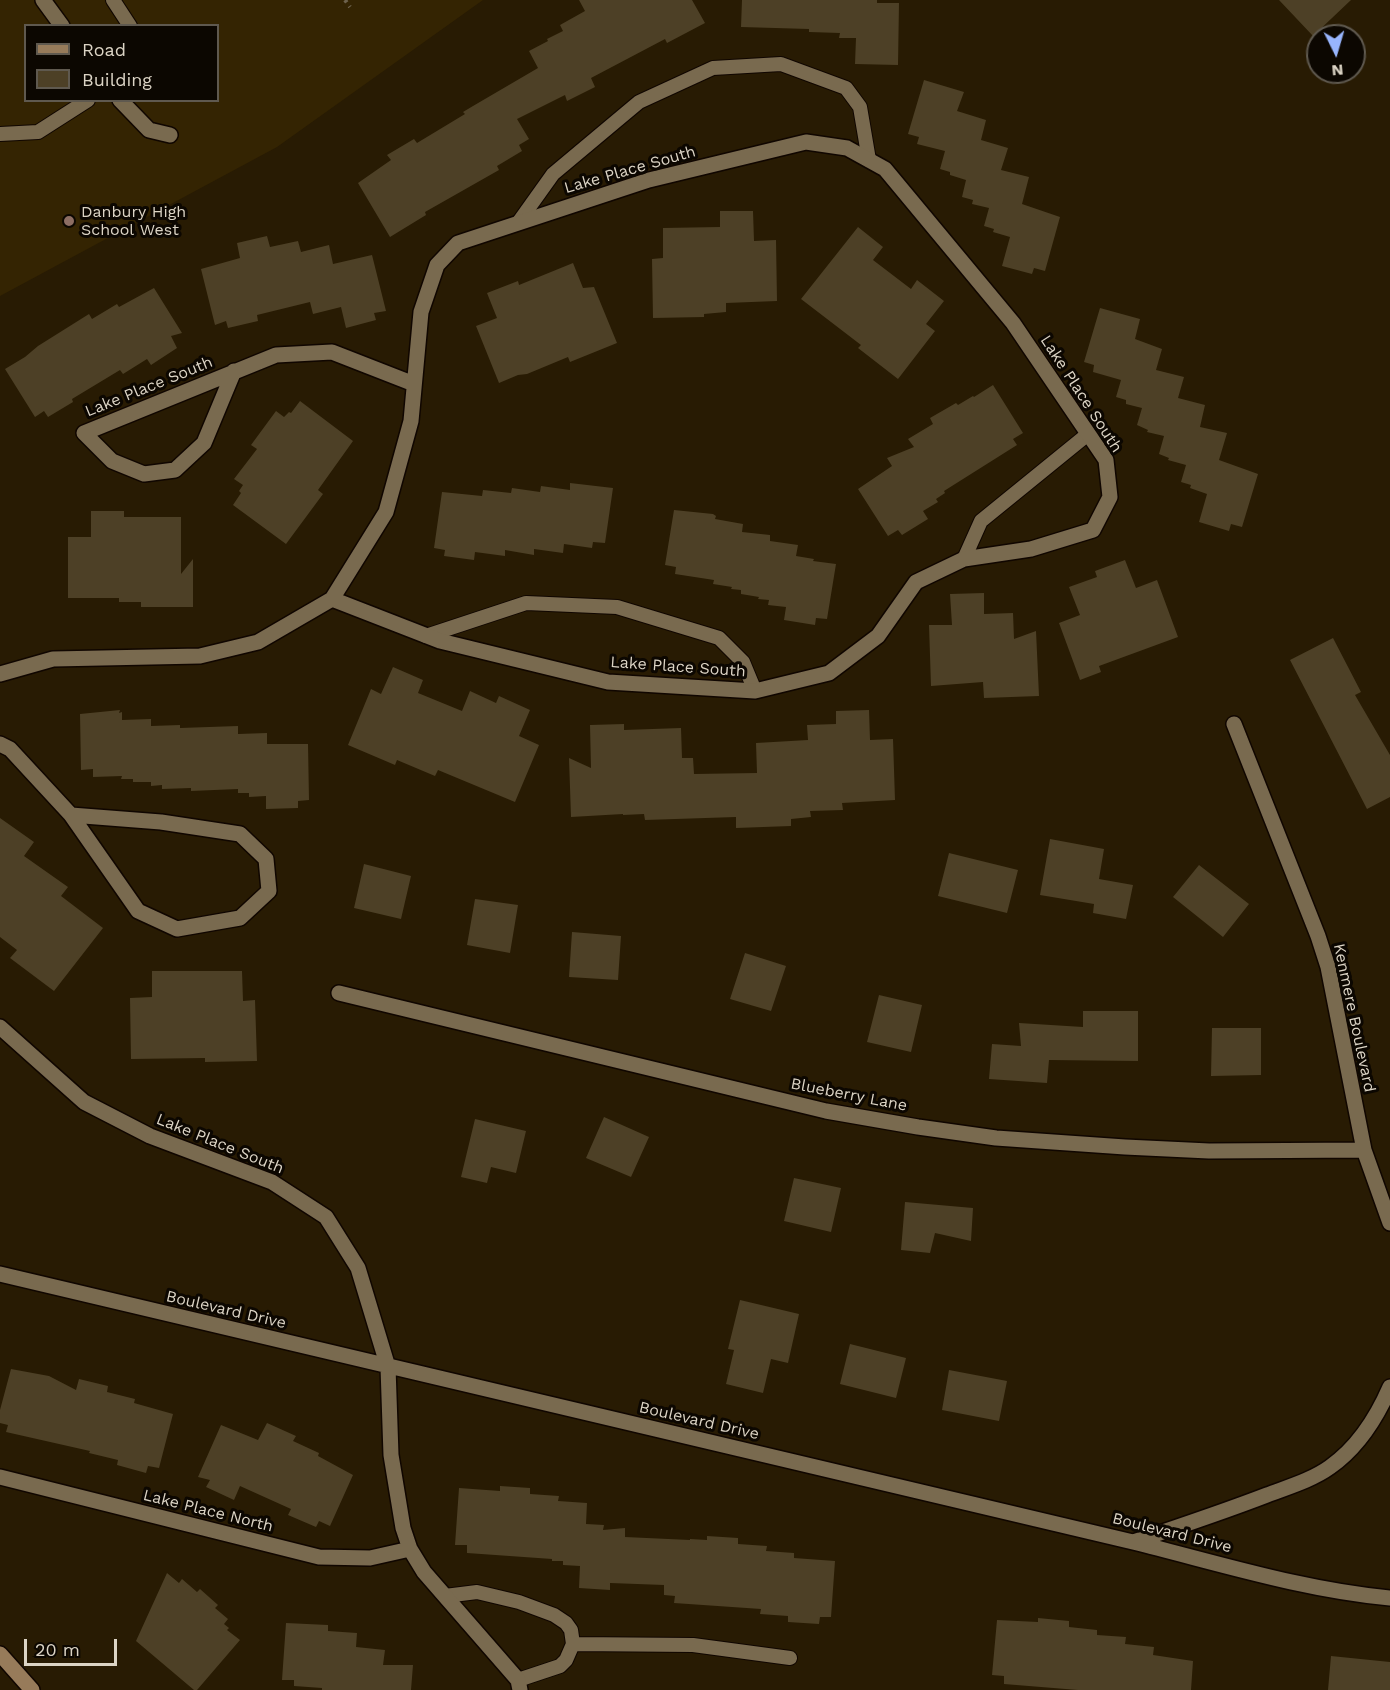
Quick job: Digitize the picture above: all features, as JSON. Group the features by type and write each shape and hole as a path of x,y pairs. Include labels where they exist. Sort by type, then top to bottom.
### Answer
{"street":[{"path":"43,0 61,24"},
{"path":"122,102 149,130 170,135"},
{"name":"Lake Place South","path":"0,674 53,659 200,656 258,642 332,599 386,512 411,421 421,312 437,265 458,243 649,180 806,142 846,148 885,169 1013,323 1106,460 1110,497 1093,530 1031,549 964,559 916,582 878,636 829,673 755,691 608,682 426,636 332,599"},
{"name":"Lake Place South","path":"234,372 204,443 175,470 144,474 112,461 84,433 148,406 276,355 332,352 414,384"},
{"name":"Kenmere Boulevard","path":"1234,724 1318,936 1328,967 1364,1150 1390,1223"},
{"path":"0,744 10,749 71,816 138,911 177,929 240,918 269,891 266,859 240,834 160,822 71,816"},
{"name":"Blueberry Lane","path":"339,993 826,1111 918,1127 996,1138 1209,1151 1364,1150"},
{"name":"Lake Place South","path":"0,1027 84,1102 150,1136 272,1182 326,1217 358,1268 388,1367"},
{"name":"Boulevard Drive","path":"0,1274 1133,1542 1286,1581 1357,1595 1390,1598"},
{"path":"388,1367 388,1431 392,1466 403,1528 410,1549 424,1572 519,1685"},
{"path":"1133,1542 1249,1502 1300,1482 1330,1467 1351,1448 1370,1425 1390,1387"},
{"name":"Lake Place North","path":"0,1477 319,1557 370,1557 410,1549"},
{"path":"0,1654 32,1690"}],"lane":[{"path":"113,0 129,24"},
{"path":"518,223 553,174 639,102 713,68 781,64 846,88 860,107 869,160"},
{"path":"0,134 38,132 85,102"},
{"path":"964,559 981,521 1088,434"},
{"path":"426,636 526,603 617,607 719,638 743,662 755,691"},
{"path":"445,1596 477,1592 519,1602 566,1623 571,1630 573,1644 566,1660 560,1666 519,1685"},
{"path":"573,1644 693,1645 790,1658"}],"path":[{"path":"345,0 350,7"}],"shaded area":[{"name":"Danbury High School West","path":"0,0 483,0 277,147 0,296"}],"building":[{"path":"579,0 692,0 705,23 667,43 665,39 591,78 595,87 567,101 565,95 517,119 529,139 519,145 522,151 497,166 499,170 425,212 426,215 390,237 358,183 391,160 387,155 414,139 417,143 465,114 463,112 538,68 529,51 563,31 560,25 585,11"},
{"path":"742,0 877,0 877,3 899,3 898,65 855,64 856,38 839,38 840,33 809,32 809,29 741,27"},
{"path":"1279,0 1351,0 1326,24 1306,24 1306,29"},
{"path":"924,80 964,92 957,111 986,120 981,140 1008,148 1001,170 1029,177 1022,204 1060,217 1045,271 1034,268 1032,274 1002,266 1010,237 993,232 994,229 984,226 989,208 972,204 973,200 962,197 966,180 940,169 945,151 917,144 919,137 908,134"},
{"path":"720,211 753,211 754,241 776,240 777,301 726,303 726,312 704,314 704,317 653,318 652,259 663,258 663,228 720,227"},
{"path":"858,227 883,247 873,260 911,289 917,280 944,301 926,324 935,331 898,379 858,348 861,345 801,299"},
{"path":"267,236 270,247 298,241 301,252 329,245 333,264 372,255 386,311 374,313 376,320 346,328 341,307 313,314 310,302 257,315 258,321 228,328 226,321 215,325 201,269 240,258 237,243"},
{"path":"573,263 583,288 594,287 617,343 570,362 568,357 499,383 476,326 497,318 487,293 518,281 519,285"},
{"path":"154,288 182,333 171,336 177,348 151,365 147,359 123,374 120,370 72,399 73,402 48,417 44,411 35,417 5,369 89,314 92,319 117,304 119,307"},
{"path":"1100,308 1140,319 1135,339 1162,349 1156,370 1184,377 1178,398 1205,405 1200,427 1227,433 1219,460 1258,474 1242,527 1231,524 1229,531 1199,522 1207,494 1181,482 1186,465 1168,460 1169,458 1159,454 1164,436 1147,432 1148,430 1137,425 1142,408 1126,404 1126,400 1116,397 1121,380 1093,372 1094,365 1084,362"},
{"path":"993,385 1023,433 1013,439 1017,445 944,491 945,493 936,499 938,502 923,511 928,519 902,535 898,530 888,536 858,489 892,466 887,458 914,447 908,439 933,424 930,418 956,403 958,405 974,397"},
{"path":"300,401 353,441 318,490 323,494 286,544 233,505 243,485 234,479 257,449 251,445 276,411 284,417 289,412 291,413"},
{"path":"570,483 613,488 605,543 593,542 592,548 564,544 563,553 534,549 534,555 505,550 505,556 475,552 474,560 444,556 445,550 434,548 442,492 482,496 483,490 511,493 512,488 540,492 541,486 570,490"},
{"path":"674,510 713,514 716,516 715,519 743,524 742,532 770,535 770,541 798,545 796,556 836,564 827,619 816,618 815,625 784,620 786,607 768,605 769,600 741,594 741,590 731,589 732,587 713,584 714,580 675,574 676,567 665,565"},
{"path":"91,511 124,511 124,517 181,517 181,574 193,559 193,607 141,607 141,602 119,602 119,598 68,598 68,537 91,537"},
{"path":"1125,560 1136,588 1157,580 1178,637 1099,666 1101,672 1080,680 1059,623 1080,615 1069,587 1097,577 1095,571"},
{"path":"984,593 984,614 1013,613 1014,639 1036,631 1039,696 984,698 983,682 931,686 929,625 952,625 950,594"},
{"path":"1333,638 1361,692 1355,695 1390,755 1390,797 1367,809 1290,660"},
{"path":"393,667 423,680 418,693 462,711 470,691 496,703 499,696 530,710 519,736 539,745 515,802 438,770 435,776 397,760 395,765 348,745 371,689 381,694"},
{"path":"120,710 122,720 151,719 151,726 180,725 180,728 238,726 238,734 267,733 267,744 308,744 309,800 298,801 298,808 266,809 266,796 249,797 249,793 238,793 238,789 191,791 191,788 162,789 162,785 151,786 151,782 133,782 133,779 121,779 122,776 93,777 93,769 81,770 80,714"},
{"path":"869,710 870,740 893,739 895,800 842,803 843,810 810,811 811,817 791,819 791,826 736,828 736,817 645,820 644,814 623,814 571,817 569,758 591,768 590,725 624,724 624,730 681,728 682,758 693,758 694,774 757,773 756,743 808,740 807,725 836,724 836,711"},
{"path":"0,818 34,842 24,856 68,887 61,896 103,928 54,991 10,958 17,950 0,937"},
{"path":"1050,839 1104,849 1099,879 1133,885 1126,919 1093,913 1094,904 1040,895"},
{"path":"949,853 1018,870 1007,913 938,896"},
{"path":"364,864 411,876 401,919 354,908"},
{"path":"1199,865 1249,904 1223,937 1173,897"},
{"path":"475,899 518,905 510,953 467,945"},
{"path":"572,932 621,936 618,980 569,977"},
{"path":"745,953 786,966 771,1011 730,999"},
{"path":"152,971 242,971 243,1001 255,1000 257,1061 205,1062 205,1058 131,1059 130,998 152,997"},
{"path":"879,995 922,1005 911,1052 867,1042"},
{"path":"1083,1011 1138,1011 1138,1061 1049,1060 1047,1083 989,1079 992,1044 1021,1046 1019,1023 1083,1027"},
{"path":"1212,1028 1261,1028 1261,1075 1211,1076"},
{"path":"604,1117 649,1137 631,1177 586,1158"},
{"path":"475,1119 526,1131 516,1173 491,1167 487,1183 461,1177"},
{"path":"794,1178 841,1188 831,1232 784,1221"},
{"path":"905,1202 973,1208 971,1241 935,1233 930,1253 901,1250"},
{"path":"740,1300 799,1314 788,1363 771,1359 763,1393 726,1384 734,1350 728,1349"},
{"path":"850,1344 906,1358 896,1398 840,1384"},
{"path":"11,1369 49,1376 76,1390 79,1379 108,1386 107,1392 135,1399 134,1403 173,1414 159,1468 148,1466 146,1473 117,1465 118,1460 89,1453 90,1451 6,1432 8,1425 0,1423 0,1410"},
{"path":"949,1370 1007,1381 999,1421 942,1410"},
{"path":"267,1423 296,1436 293,1441 319,1453 318,1456 353,1475 330,1526 319,1521 316,1527 288,1515 291,1509 240,1486 234,1500 206,1487 210,1480 198,1477 221,1425 258,1440"},
{"path":"500,1486 530,1488 530,1494 559,1496 558,1501 587,1503 586,1524 604,1525 603,1530 625,1528 625,1537 690,1540 707,1540 707,1536 738,1538 738,1544 767,1546 766,1551 794,1553 794,1558 835,1561 831,1617 820,1617 819,1624 788,1622 788,1616 760,1614 761,1609 674,1603 675,1596 664,1595 664,1585 610,1583 610,1590 579,1588 580,1566 563,1565 563,1561 552,1561 552,1559 467,1553 467,1545 455,1545 459,1488 500,1491"},
{"path":"167,1573 179,1583 182,1579 197,1592 200,1589 218,1605 215,1608 228,1619 224,1624 229,1628 227,1630 240,1640 197,1690 194,1690 136,1641"},
{"path":"1038,1618 1069,1621 1069,1627 1097,1630 1097,1635 1126,1637 1125,1644 1154,1647 1153,1655 1193,1661 1191,1690 1078,1690 1004,1684 1004,1676 992,1675 997,1620 1038,1622"},
{"path":"286,1623 328,1625 328,1631 357,1633 356,1647 385,1650 383,1665 413,1665 411,1690 322,1690 322,1688 294,1686 294,1680 282,1680"},
{"path":"1331,1656 1390,1662 1390,1690 1328,1690"}],"place":[{"name":"Danbury High School West","path":"69,221"}]}
